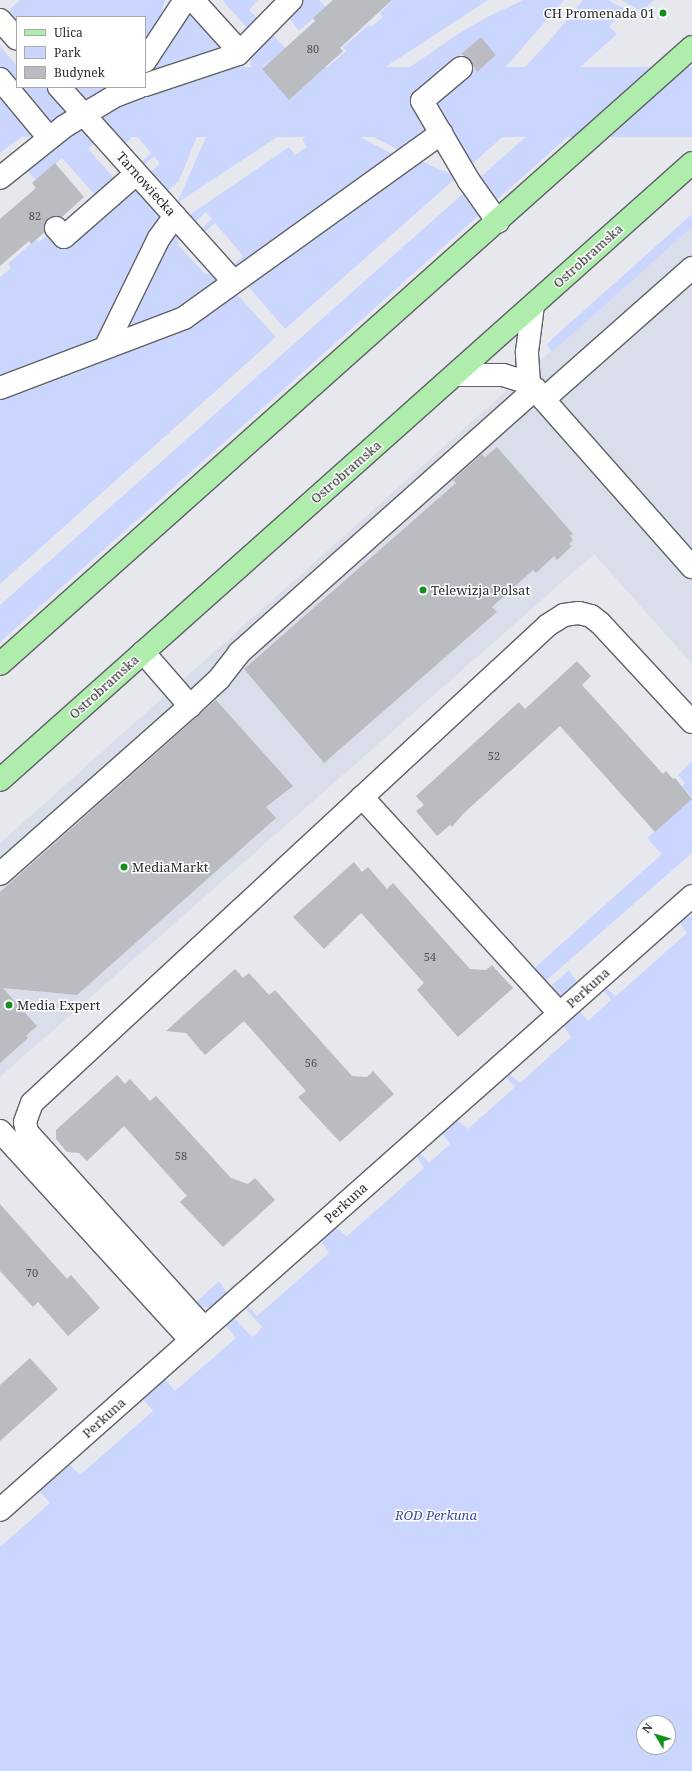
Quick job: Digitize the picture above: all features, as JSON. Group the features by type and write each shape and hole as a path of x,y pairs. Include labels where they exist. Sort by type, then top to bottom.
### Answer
{"main road":[{"path":"0,664 498,222 692,47"},
{"name":"Ostrobramska","path":"0,780 692,163"}],"street":[{"path":"146,59 185,0"},
{"path":"193,0 240,52"},
{"path":"146,84 221,62 240,52 291,0"},
{"path":"0,20 16,38"},
{"path":"461,68 422,101 498,222"},
{"path":"0,79 49,138"},
{"name":"Tarnowiecka","path":"60,88 233,281"},
{"path":"0,178 49,138 84,115 134,88"},
{"path":"0,388 106,346 184,318 233,281 441,133"},
{"path":"56,228 64,236 136,174"},
{"path":"106,346 160,238 175,216"},
{"path":"0,874 190,706 219,679 239,653 536,390 692,268"},
{"path":"533,305 527,352 536,390"},
{"path":"456,375 503,375 536,390 692,567"},
{"path":"198,1334 27,1132 25,1122 27,1112 39,1095 548,625 564,615 579,613 591,616 600,623 692,722"},
{"path":"142,652 190,706"},
{"path":"362,797 560,1013"},
{"name":"Perkuna","path":"0,1510 692,896"},
{"path":"0,1131 198,1334"}],"shaded area":[{"path":"692,225 692,664 594,554 0,1077 0,843"}],"green space":[{"path":"20,0 165,0 159,22 146,40 146,16 16,16 16,26 10,18 9,13 11,8"},
{"path":"222,0 258,0 249,10 260,21 251,32"},
{"path":"301,0 319,0 326,7 299,31 288,16"},
{"path":"393,0 488,0 318,111 284,103 250,64 252,51 273,35 286,49 262,67 292,99 318,80 316,77 346,51 343,47 369,25 371,27 383,17 380,13"},
{"path":"524,0 564,0 483,93 447,121 448,103 456,90 496,55 481,37 412,98 431,131 403,152 336,118 458,34 489,16"},
{"path":"583,0 608,0 626,10 609,26 617,34 470,166 450,135 484,111 551,39"},
{"path":"621,0 654,0 642,11"},
{"path":"184,7 228,46 150,76 148,71"},
{"path":"0,46 16,65 16,86 0,68"},
{"path":"238,64 243,65 282,109 309,116 177,203"},
{"path":"0,67 16,67 16,88 146,88 146,67 692,67 692,137 0,137"},
{"path":"221,70 221,76 179,181 165,193 148,174 160,164 154,156 142,167 139,164 151,153 135,134 123,146 107,130 108,111 111,106"},
{"path":"605,73 613,81 582,124 493,203 478,179 597,74"},
{"path":"18,88 36,88 54,110 65,107 67,115 53,121 36,109"},
{"path":"110,88 94,98 84,99 71,89"},
{"path":"0,92 29,128 28,132 0,153"},
{"path":"330,121 398,157 238,269 232,266 243,256 215,223 202,234 199,231 212,219 206,212 193,224 189,217 191,214 289,147 295,155 307,147 302,139"},
{"path":"87,131 98,140 88,149 113,177 114,176 113,183 83,208 81,206 94,194 62,158 36,180 26,169 66,136"},
{"path":"417,159 457,177 285,329 247,285"},
{"path":"137,186 162,218 104,338 0,379 0,277 11,268 8,264 36,239 39,242 47,235 58,246 63,246"},
{"path":"467,190 480,213 479,215 0,642 0,605"},
{"path":"692,214 692,227 552,352 547,345 552,339"},
{"path":"179,231 178,245 205,274 217,274 222,279 181,313 120,334 170,233"},
{"path":"231,288 276,337 0,584 0,395"},
{"path":"692,761 692,797 682,786 685,783 678,775"},
{"path":"692,799 692,853 541,985 530,972 662,854 647,838"},
{"name":"ROD Perkuna","path":"692,915 692,1771 0,1771 0,1547 50,1503 39,1491 70,1465 80,1475 153,1411 143,1399 165,1379 175,1391 236,1338 226,1326 234,1318 252,1337 257,1333 262,1327 245,1308 248,1306 257,1316 329,1253 321,1241 335,1227 347,1236 424,1168 416,1155 421,1154 429,1163 450,1144 442,1133 457,1120 468,1129 515,1087 507,1078 509,1074 520,1083 571,1037 563,1025 580,1012 588,1021 611,1000 604,991 605,987 616,996 687,933 679,922"},
{"path":"569,970 578,983 561,999 545,991"},
{"path":"219,1281 228,1294 212,1308 197,1306 195,1303"}],"building":[{"path":"333,0 392,0 340,48 343,51 289,100 262,69 315,21 313,18"},
{"path":"481,37 496,55 477,72 470,60 461,54"},
{"path":"55,163 84,197 62,217 54,216 48,218 44,224 45,232 31,244 29,241 0,266 0,219 36,188 32,183"},
{"name":"Telewizja Polsat","path":"497,447 573,534 570,536 573,540 569,544 572,546 557,560 554,556 536,573 533,570 492,607 497,612 324,763 244,669 456,483 453,480 482,454 485,457"},
{"path":"577,661 591,676 582,685 663,774 666,771 673,779 675,778 692,799 655,832 560,726 464,813 452,827 450,825 437,836 416,811 424,805 416,796 519,702 525,709"},
{"name":"MediaMarkt","path":"216,700 293,786 266,807 276,818 77,995 3,988 37,1026 26,1036 28,1038 0,1063 0,892"},
{"path":"354,862 362,872 368,867 387,889 393,883 470,969 486,970 492,965 513,988 458,1037 417,990 424,983 361,913 324,949 293,917"},
{"path":"235,969 243,978 249,973 269,995 275,990 352,1076 367,1077 373,1071 394,1094 340,1142 298,1097 306,1091 244,1021 205,1055 186,1033 166,1031"},
{"path":"117,1075 125,1084 130,1079 150,1101 156,1096 231,1178 248,1184 255,1178 275,1200 223,1247 180,1202 187,1196 124,1126 87,1161 79,1153 67,1152 56,1139 56,1130"},
{"path":"0,1204 67,1279 71,1275 100,1308 68,1336 38,1302 33,1307 0,1271"},
{"path":"30,1358 58,1389 0,1441 0,1385"}],"place":[{"name":"CH Promenada 01","path":"663,13"},
{"name":"Telewizja Polsat","path":"423,590"},
{"name":"MediaMarkt","path":"124,867"},
{"name":"Media Expert","path":"9,1005"}]}
